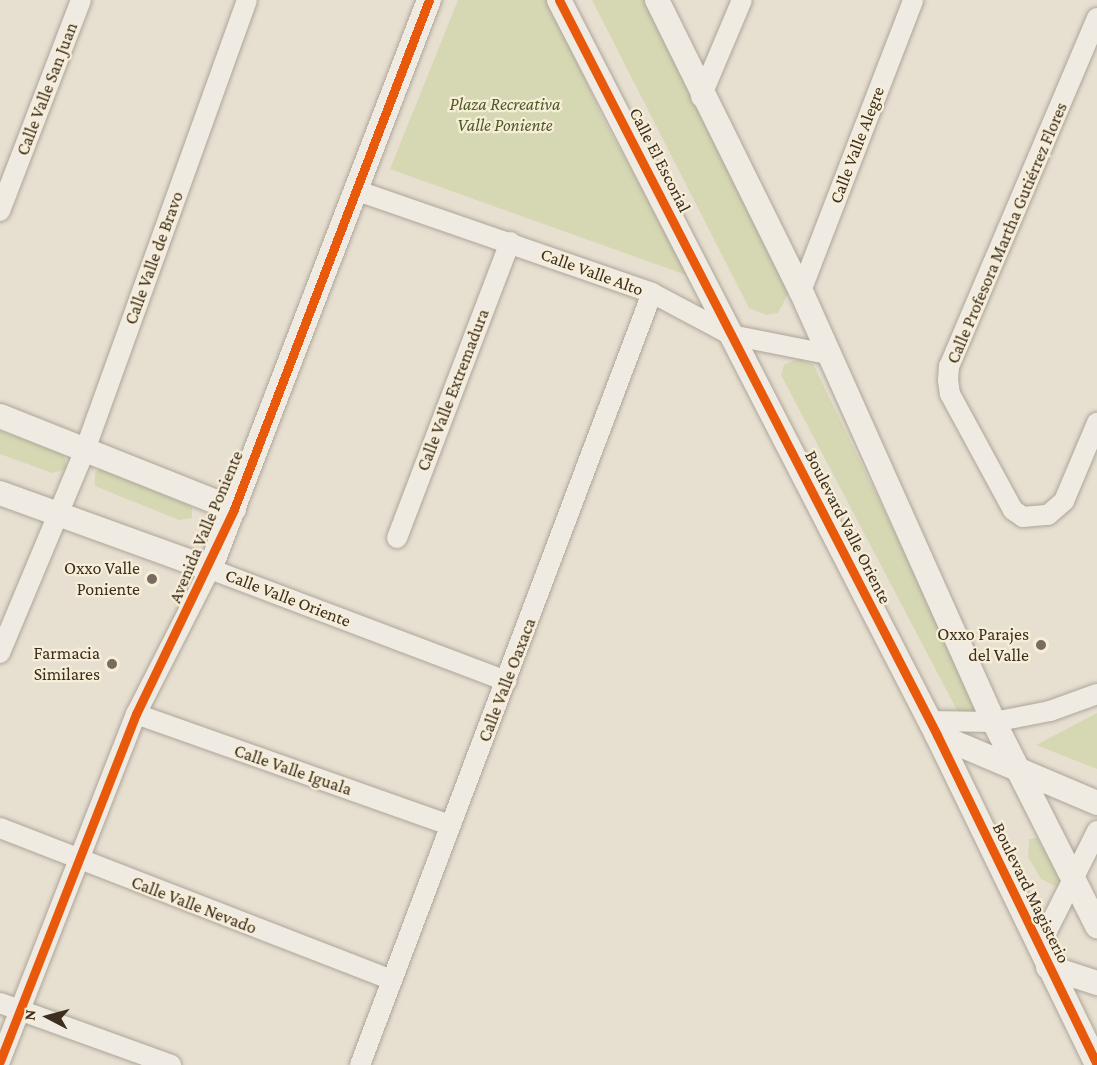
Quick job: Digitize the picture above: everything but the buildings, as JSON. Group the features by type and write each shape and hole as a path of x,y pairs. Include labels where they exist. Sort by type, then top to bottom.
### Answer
{"street":[{"name":"Calle Valle San Juan","path":"0,211 81,0"},
{"name":"Calle Valle de Bravo","path":"0,653 55,514 85,450 247,0"},
{"name":"Avenida Valle Poniente","path":"0,1061 136,714 210,569 429,0"},
{"name":"Calle El Escorial","path":"559,0 731,335"},
{"path":"657,0 701,97 801,291 827,354 994,722 1076,876 1097,926"},
{"path":"701,97 742,0"},
{"name":"Calle Valle Alegre","path":"801,291 913,0"},
{"name":"Calle Profesora Martha Gutiérrez Flores","path":"1097,18 949,366 948,380 950,394 1013,510 1023,517 1048,515 1064,501 1097,423"},
{"name":"Calle Valle Alto","path":"355,190 652,293 731,335 827,354"},
{"name":"Calle Valle Extremadura","path":"397,538 510,242"},
{"name":"Calle Valle Oaxaca","path":"360,1065 390,979 507,681 652,293"},
{"name":"Boulevard Valle Oriente","path":"731,335 933,728"},
{"path":"0,416 234,509"},
{"name":"Calle Valle Oriente","path":"0,493 507,681"},
{"path":"933,728 994,722 1050,711 1097,694"},
{"name":"Calle Valle Iguala","path":"136,714 450,825"},
{"path":"933,728 1022,773 1097,803"},
{"name":"Boulevard Magisterio","path":"933,728 1097,1064"},
{"name":"Calle Valle Nevado","path":"0,828 77,861 390,979"},
{"path":"1097,831 1043,957 1097,983"},
{"path":"0,1003 163,1064"}],"green space":[{"name":"Plaza Recreativa Valle Poniente","path":"458,0 548,0 605,122 689,276 390,169"},
{"path":"592,0 651,0 789,292 778,313 766,315 749,308"},
{"path":"798,359 813,364 980,708 974,715 960,716 781,375 784,365"},
{"path":"0,431 64,454 67,469 52,473 0,454"},
{"path":"101,468 192,507 192,518 179,520 95,486 95,473"},
{"path":"1097,713 1097,769 1036,745"},
{"path":"1037,838 1062,881 1059,888 1041,879 1028,857 1029,839"}],"cycle path":[{"path":"0,1061 136,714 234,509 429,0"},
{"path":"559,0 937,735 1097,1064"}],"place":[{"name":"Oxxo Valle Poniente","path":"152,579"},
{"name":"Oxxo Parajes del Valle","path":"1041,645"},
{"name":"Farmacia Similares","path":"112,664"}]}
